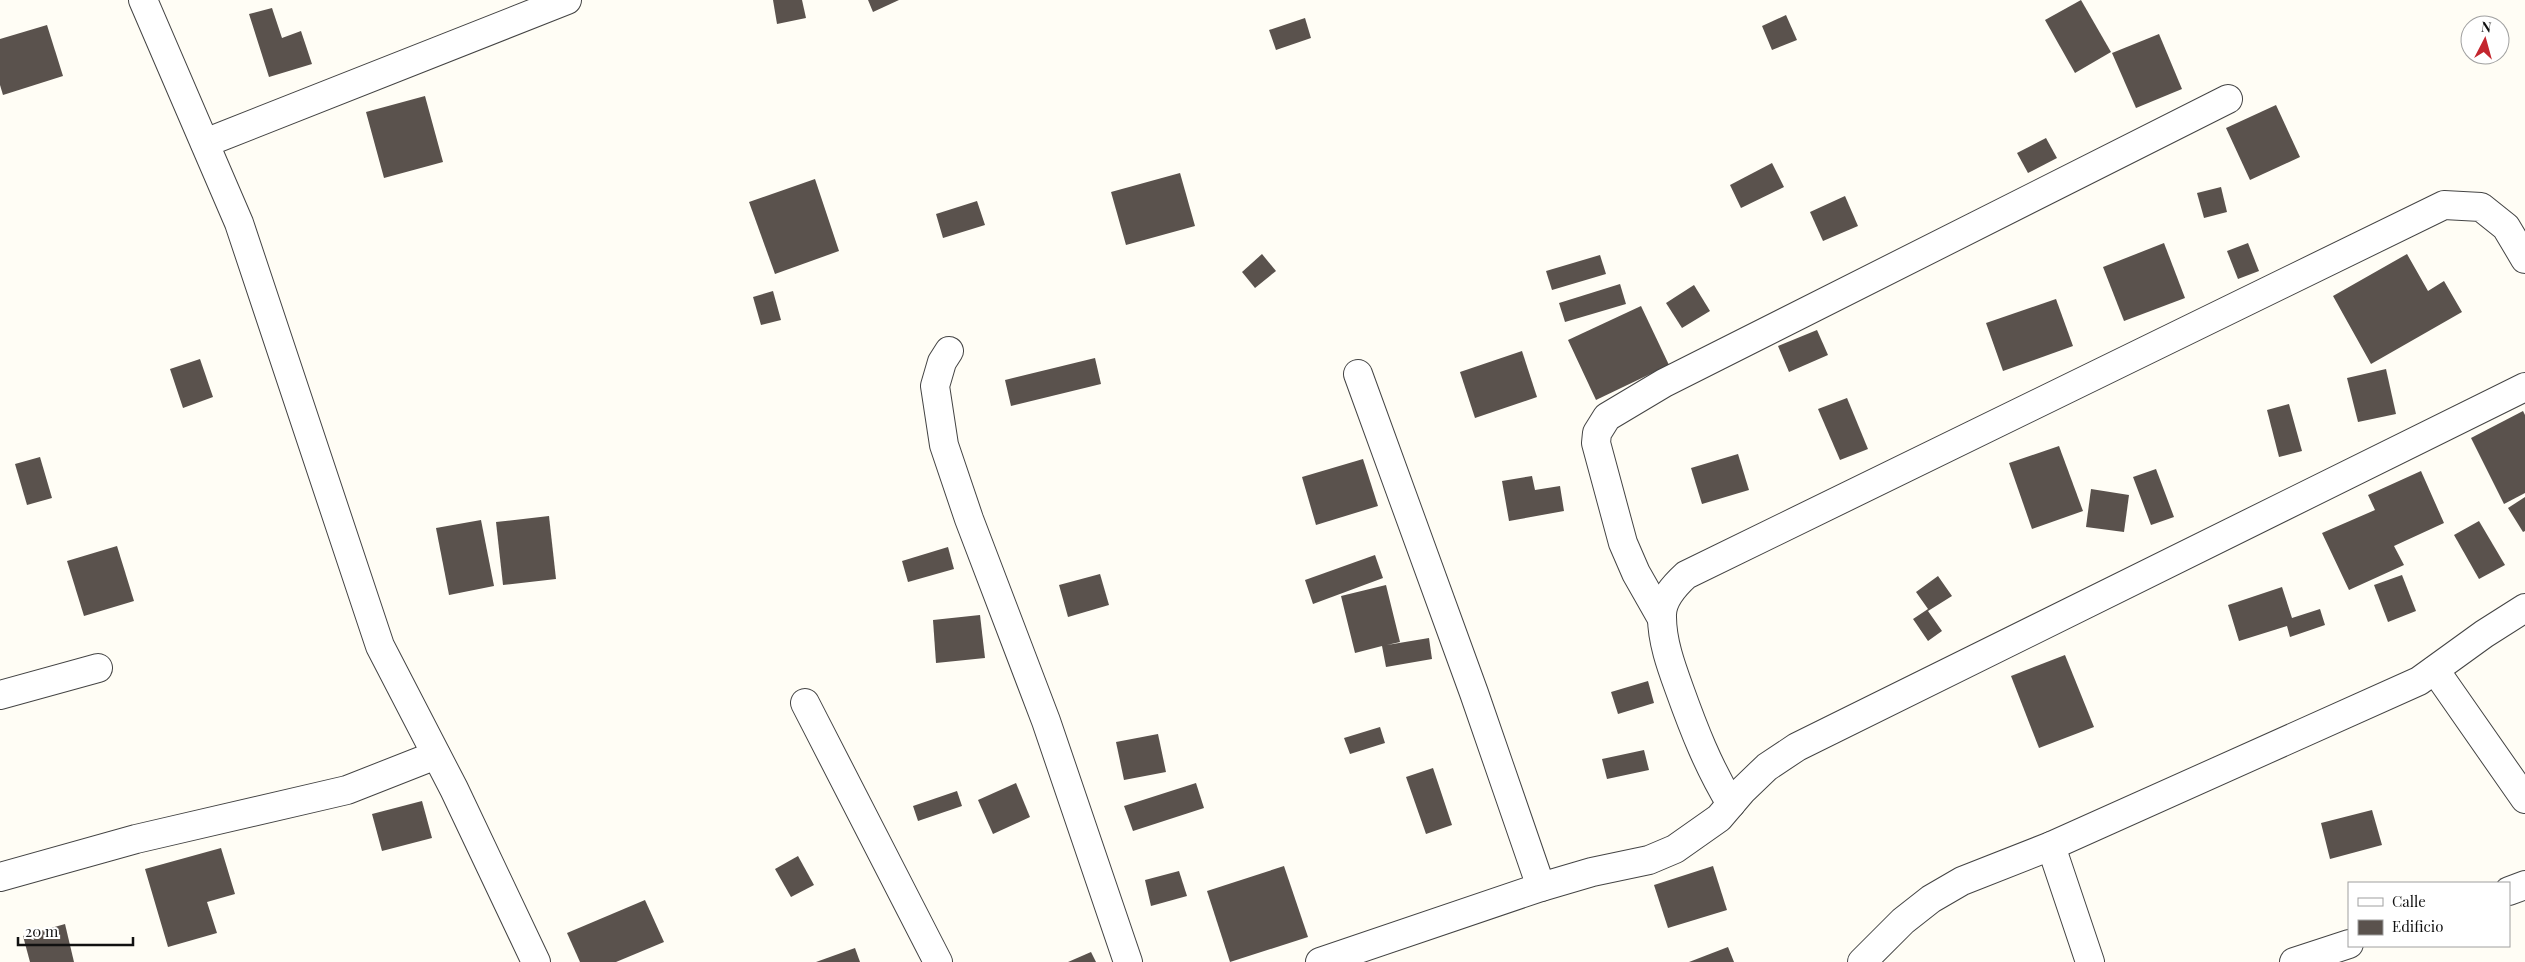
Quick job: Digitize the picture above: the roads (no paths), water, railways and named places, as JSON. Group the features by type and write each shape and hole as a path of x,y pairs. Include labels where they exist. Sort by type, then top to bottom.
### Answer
{"street":[{"path":"143,0 239,224 380,646 436,755 536,962"},
{"path":"205,143 567,0"},
{"path":"1731,804 1710,769 1697,741 1669,659 1662,617 1636,573 1623,542 1597,452 1597,433 1607,417 1673,378 2228,99"},
{"path":"1662,617 1670,592 1686,576 2444,204 2481,207 2506,227 2525,259"},
{"path":"949,352 942,362 935,386 944,445 969,519 1046,721 1128,962"},
{"path":"1358,374 1474,693 1541,887"},
{"path":"1320,962 1358,956 1541,887 1592,872 1649,860 1675,849 1719,818 1767,767 1797,747 2525,387"},
{"path":"1862,962 1903,921 1931,900 1986,870 2051,846 2419,681 2484,634 2525,608"},
{"path":"0,696 98,668"},
{"path":"2435,670 2525,799"},
{"path":"805,703 938,962"},
{"path":"0,877 136,839 347,790 436,755"},
{"path":"2051,846 2090,962"},
{"path":"2510,891 2525,885"},
{"path":"2294,962 2348,944"}]}
